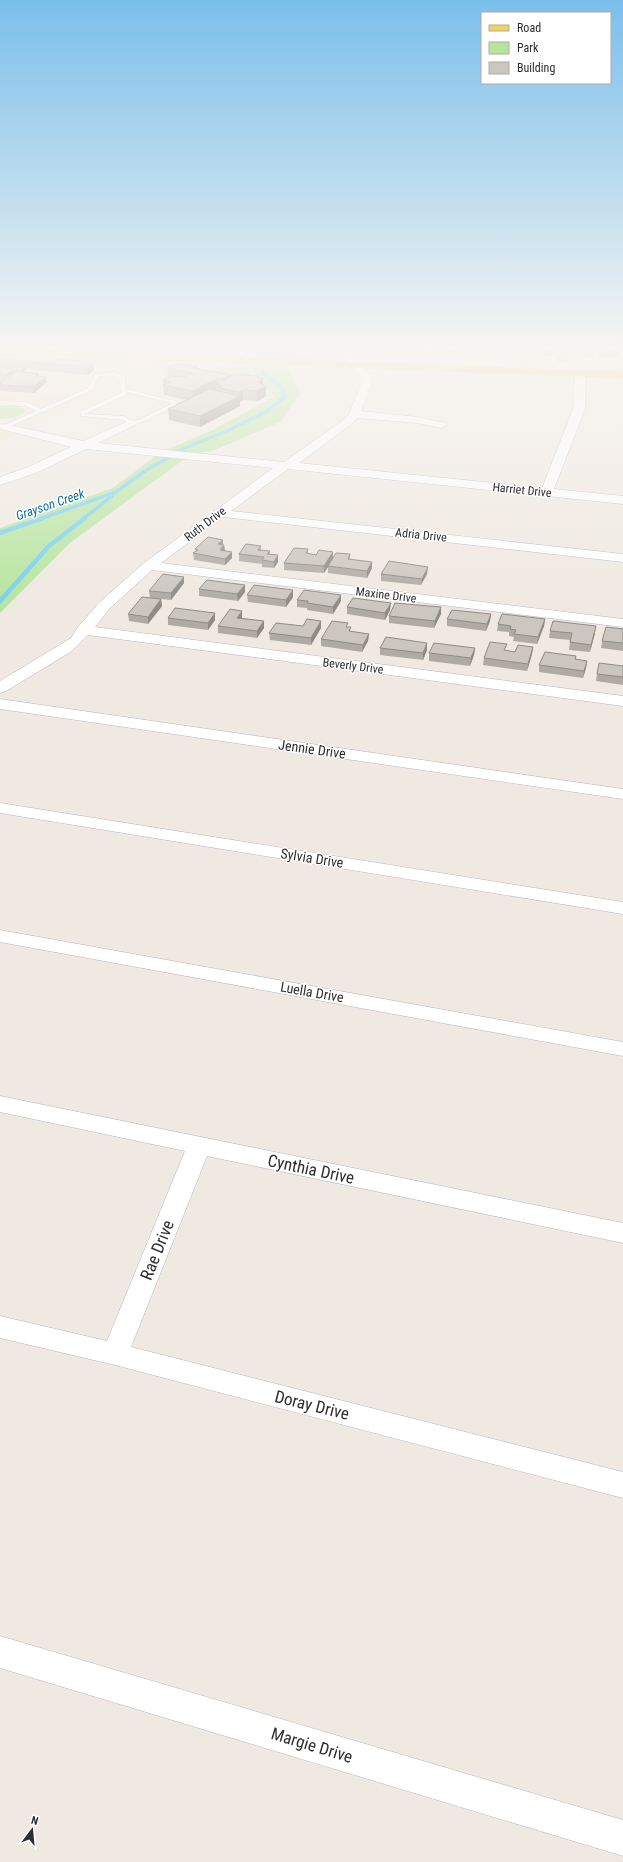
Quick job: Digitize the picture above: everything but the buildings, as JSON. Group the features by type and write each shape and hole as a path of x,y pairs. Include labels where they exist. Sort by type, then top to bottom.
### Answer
{"street":[{"name":"Harriet Drive","path":"36,435 74,444 623,500"},
{"path":"0,482 32,470 107,435"},
{"name":"Ruth Drive","path":"0,688 67,648 76,641 83,630 105,605 148,566 219,513 329,435"},
{"path":"547,492 570,435"},
{"name":"Adria Drive","path":"219,513 623,558"},
{"name":"Maxine Drive","path":"148,566 623,623"},
{"name":"Beverly Drive","path":"83,630 623,701"},
{"name":"Jennie Drive","path":"0,704 623,794"},
{"name":"Sylvia Drive","path":"0,808 623,908"},
{"name":"Luella Drive","path":"0,936 623,1049"},
{"name":"Cynthia Drive","path":"0,1104 623,1233"},
{"name":"Rae Drive","path":"115,1354 199,1146"},
{"name":"Doray Drive","path":"0,1326 115,1354 623,1485"},
{"name":"Margie Drive","path":"0,1652 623,1838"}],"shaded area":[{"path":"0,435 15,435 0,442"}],"green space":[{"path":"202,435 250,435 215,450 190,455 71,542 0,613 0,528 113,488 161,452"}],"waterway":[{"name":"Grayson Creek","path":"40,519 116,492 145,471 185,448 217,435"},
{"path":"83,519 112,496"},
{"name":"Grayson Creek","path":"0,533 43,518"},
{"path":"0,601 49,546 85,518"}]}
